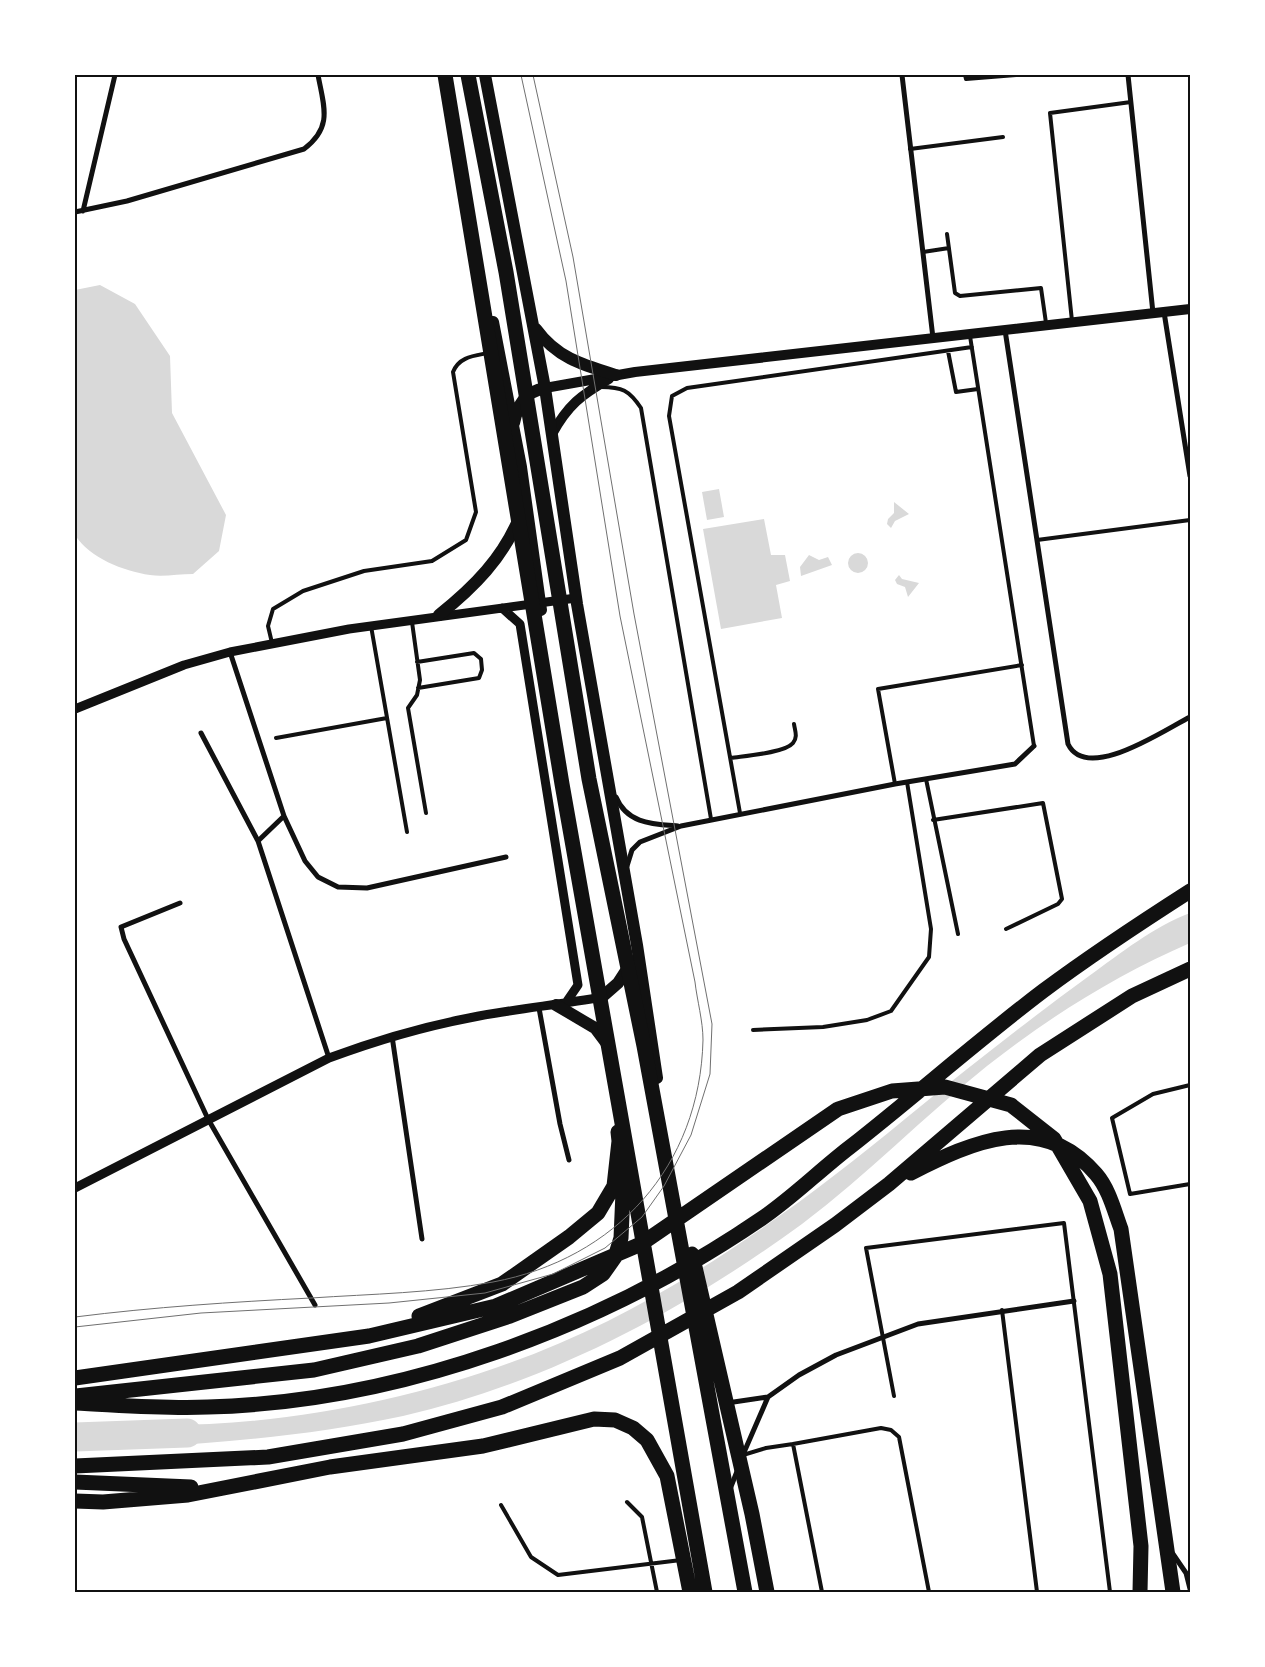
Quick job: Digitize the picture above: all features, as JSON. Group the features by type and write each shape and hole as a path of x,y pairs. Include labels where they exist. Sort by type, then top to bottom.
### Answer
{"highway":[{"path":"369,1336 502,1284 569,1237 598,1213 614,1186 619,1141 480,278 445,75"},
{"path":"468,75 506,272 588,779 644,1046 752,1514 767,1592"},
{"path":"562,784 705,1592"},
{"path":"75,1403 207,1407 314,1397 388,1383 513,1348 610,1307 696,1261 764,1217 1043,991 1190,891"},
{"path":"75,1466 268,1457 403,1434 502,1407 620,1358 738,1292 835,1225 889,1184 1040,1055 1132,996 1190,970"},
{"path":"644,1046 743,1592"},
{"path":"75,1378 369,1336 496,1306 641,1244 838,1110 892,1091 945,1086 1011,1105 1054,1139 1090,1201 1110,1274 1141,1546 1140,1592"},
{"path":"889,1184 948,1154 981,1142 1008,1137 1033,1138 1056,1144 1078,1156 1096,1174 1110,1197 1121,1229 1144,1378 1173,1592"},
{"path":"75,1396 314,1370 418,1346 510,1316 583,1287 603,1274 615,1257 622,1238 625,1157"},
{"path":"75,1482 191,1487 283,1480 364,1468 470,1446 584,1416 602,1414 634,1420 647,1428 660,1441 670,1464 689,1528"},
{"path":"75,1501 103,1502 188,1495 330,1467 483,1446 594,1419 615,1420 633,1428 647,1440 667,1476 690,1592"}],"main road":[{"path":"441,75 499,351 526,498 539,603 612,1056 625,1157 641,1234 700,1592"},
{"path":"484,75 545,388 576,598 637,945 661,1106 675,1224 725,1505 743,1592"},
{"path":"513,428 521,401 528,394 545,388 616,375 1190,309"},
{"path":"534,324 544,339 559,354 587,366 616,375"},
{"path":"552,434 569,407 595,387 616,375"},
{"path":"439,615 476,584 492,566 510,538 526,498"},
{"path":"602,997 618,983 630,967 637,945"},
{"path":"560,1005 595,1028 612,1056"}],"street":[{"path":"83,211 115,75"},
{"path":"75,212 137,198 304,149 317,139 324,126 324,110 318,75"},
{"path":"902,75 933,339"},
{"path":"1128,75 1158,312 1190,476"},
{"path":"1005,330 1068,744 1072,752 1081,757 1098,760 1134,746 1190,716"},
{"path":"75,709 184,665 230,652 272,643 439,615 576,598"},
{"path":"502,608 520,624 577,975 578,985 560,1005"},
{"path":"230,652 284,816 305,861 318,877 338,887 367,888 506,857"},
{"path":"201,733 258,841 329,1058"},
{"path":"625,879 632,850 640,842 681,826 895,784 1015,764 1034,746"},
{"path":"606,776 618,802 627,814 637,820 681,826"},
{"path":"258,841 284,816"},
{"path":"180,903 121,927 124,939 208,1119 315,1305"},
{"path":"75,1188 329,1058 392,1036 470,1017 560,1005 602,997"},
{"path":"540,1008 560,1124 569,1160"},
{"path":"392,1036 422,1240"},
{"path":"706,1401 726,1403 768,1397 799,1375 829,1359 918,1324 1002,1310 1074,1301"},
{"path":"725,1505 742,1456 768,1397"},
{"path":"1166,1545 1186,1573 1190,1589"}],"lane":[{"path":"965,75 966,80 1016,75"},
{"path":"1072,322 1050,113 1131,102"},
{"path":"910,149 1003,136"},
{"path":"947,234 955,293 960,296 1041,288 1047,325"},
{"path":"923,252 949,248"},
{"path":"970,334 1034,746"},
{"path":"740,814 669,416 672,396 687,388 972,347"},
{"path":"272,643 268,626 273,609 303,591 364,571 432,561 466,540 476,512 453,372 456,364 462,359 499,351"},
{"path":"948,351 956,392 978,389"},
{"path":"595,387 616,387 632,394 641,408 711,819"},
{"path":"1037,540 1190,520"},
{"path":"412,620 420,680 417,695 408,708 426,813"},
{"path":"371,626 407,832"},
{"path":"417,662 474,653 481,659 482,670 480,678 418,688"},
{"path":"895,784 878,689 1022,665"},
{"path":"276,738 387,718"},
{"path":"731,758 784,749 792,744 796,736 794,724"},
{"path":"926,779 958,934"},
{"path":"753,1030 823,1027 867,1020 890,1011 929,957 931,929 907,782"},
{"path":"933,820 1043,803 1062,899 1058,904 1006,929"},
{"path":"1190,1085 1153,1094 1112,1118 1130,1194 1190,1184"},
{"path":"894,1396 866,1248 1064,1223 1110,1592"},
{"path":"1002,1310 1037,1592"},
{"path":"742,1456 766,1448 881,1428 891,1430 899,1437 929,1592"},
{"path":"793,1444 822,1592"},
{"path":"627,1502 642,1517 653,1564 657,1592"},
{"path":"501,1504 531,1557 558,1575 686,1560"}],"shaded area":[{"path":"100,285 135,304 170,356 172,413 226,515 219,551 193,574 155,576 118,567 98,557 81,543 75,535 75,290"},
{"path":"719,489 724,517 707,520 702,492"},
{"path":"894,502 909,514 895,521 891,528 887,524 888,519 894,513"},
{"path":"764,519 771,555 785,555 790,581 776,585 782,618 721,629 703,529"},
{"path":"858,553 865,556 868,563 865,570 858,573 851,570 848,563 851,556"},
{"path":"809,555 819,560 828,557 832,565 801,576 800,567"},
{"path":"899,575 902,579 919,583 908,597 905,587 897,584 895,580"},
{"path":"1190,913 1190,943 1110,983 1035,1030 964,1085 849,1186 802,1224 710,1286 612,1340 561,1364 509,1384 457,1402 403,1416 340,1428 276,1436 213,1443 149,1447 146,1425 264,1420 324,1412 383,1400 442,1385 499,1367 555,1345 608,1321 687,1277 762,1228 835,1175 950,1082 1089,976 1150,933"}],"waterway":[{"path":"75,1437 187,1433"}],"tram line":[{"path":"75,1317 193,1305 448,1289 493,1282 537,1270 577,1252 613,1229 643,1200 668,1166 686,1128 698,1086 703,1040 701,1018 620,616 566,281 521,75"},
{"path":"75,1327 201,1313 389,1303 485,1293 553,1274 605,1248 642,1217 664,1186 691,1135 710,1074 712,1024 634,614 573,257 533,75"}]}
